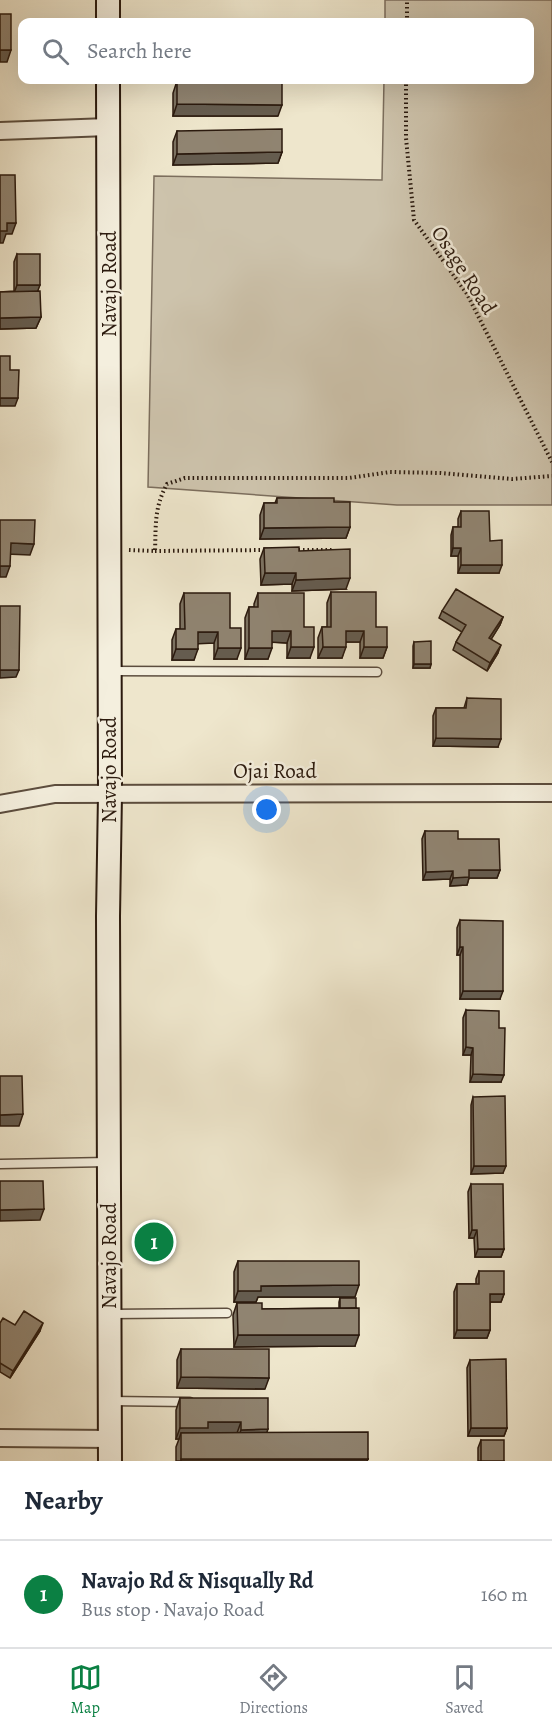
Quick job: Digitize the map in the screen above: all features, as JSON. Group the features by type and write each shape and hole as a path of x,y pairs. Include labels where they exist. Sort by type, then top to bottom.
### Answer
{"main road":[{"path":"108,0 108,18"},
{"name":"Navajo Road","path":"108,84 110,1450"}],"street":[{"path":"0,131 108,126"},
{"name":"Ojai Road","path":"0,804 55,794 552,793"},
{"path":"0,1438 110,1450"}],"lane":[{"path":"109,671 377,672"},
{"path":"0,1164 109,1162"},
{"path":"109,1314 227,1313"},
{"path":"110,1401 201,1402"}],"path":[{"path":"406,0 406,18"},
{"name":"Osage Road","path":"406,84 406,138 414,220 467,294 552,462"},
{"path":"156,551 156,517 159,498 167,484 185,478 350,478 390,472 441,473 512,479 552,476"},
{"path":"109,550 269,550"},
{"path":"292,550 337,550"}],"shaded area":[{"path":"385,0 552,0 552,505 397,505 148,487 154,176 382,180 384,84 534,84 534,18 385,18"}],"building":[{"path":"0,14 11,14 11,50 0,50"},
{"path":"177,84 282,84 282,105 177,104"},
{"path":"282,129 282,152 177,154 177,131"},
{"path":"0,175 15,175 16,223 7,223 7,231 0,231"},
{"path":"17,254 40,254 40,285 17,285"},
{"path":"40,291 41,317 0,318 0,292"},
{"path":"0,356 10,356 10,370 19,370 18,398 0,398"},
{"path":"277,498 334,498 334,502 350,502 350,527 264,528 264,503 277,503"},
{"path":"461,511 489,511 490,541 502,540 502,565 461,565 461,548 453,548 453,527 461,527"},
{"path":"0,520 35,520 34,544 11,543 10,566 0,566"},
{"path":"299,547 299,551 350,549 350,578 296,580 296,573 265,573 264,548"},
{"path":"456,589 503,617 489,638 501,645 490,663 456,642 466,625 442,611"},
{"path":"331,592 376,592 376,627 387,627 387,647 364,647 364,631 346,631 346,647 323,647 322,627 331,627"},
{"path":"184,593 230,593 230,628 241,628 241,648 218,648 218,632 198,632 198,649 176,649 176,629 185,629"},
{"path":"258,593 304,593 304,627 314,627 314,647 291,647 291,631 272,631 272,648 249,648 249,607 258,607"},
{"path":"0,606 20,606 19,670 0,670"},
{"path":"431,641 431,664 414,664 414,642"},
{"path":"467,698 501,699 501,739 436,738 436,708 466,708"},
{"path":"425,831 458,831 458,839 499,839 500,870 469,870 469,877 453,878 453,871 426,872"},
{"path":"460,920 503,921 503,991 463,991 463,947 460,947"},
{"path":"466,1010 499,1011 499,1028 505,1028 504,1075 473,1074 473,1048 466,1047"},
{"path":"0,1076 22,1076 23,1114 0,1115"},
{"path":"505,1096 506,1166 474,1166 473,1097"},
{"path":"0,1181 43,1181 44,1209 0,1210"},
{"path":"471,1184 503,1184 504,1249 478,1249 477,1230 472,1230"},
{"path":"238,1261 359,1261 359,1285 261,1286 261,1291 238,1291"},
{"path":"479,1271 504,1271 504,1294 490,1294 490,1330 457,1330 457,1284 479,1284"},
{"path":"340,1298 356,1298 356,1308 340,1308"},
{"path":"237,1303 262,1303 262,1309 359,1308 359,1335 238,1335"},
{"path":"24,1311 43,1323 13,1371 0,1363 0,1323 3,1318 15,1325"},
{"path":"181,1349 269,1349 269,1378 181,1377"},
{"path":"506,1359 507,1428 471,1428 470,1360"},
{"path":"180,1398 268,1398 268,1429 241,1430 241,1422 208,1422 208,1428 180,1428"},
{"path":"368,1432 368,1459 181,1459 181,1433"},
{"path":"481,1440 504,1440 504,1461 481,1461"}],"place":[{"name":"Navajo Rd & Nisqually Rd","path":"154,1242"}]}
